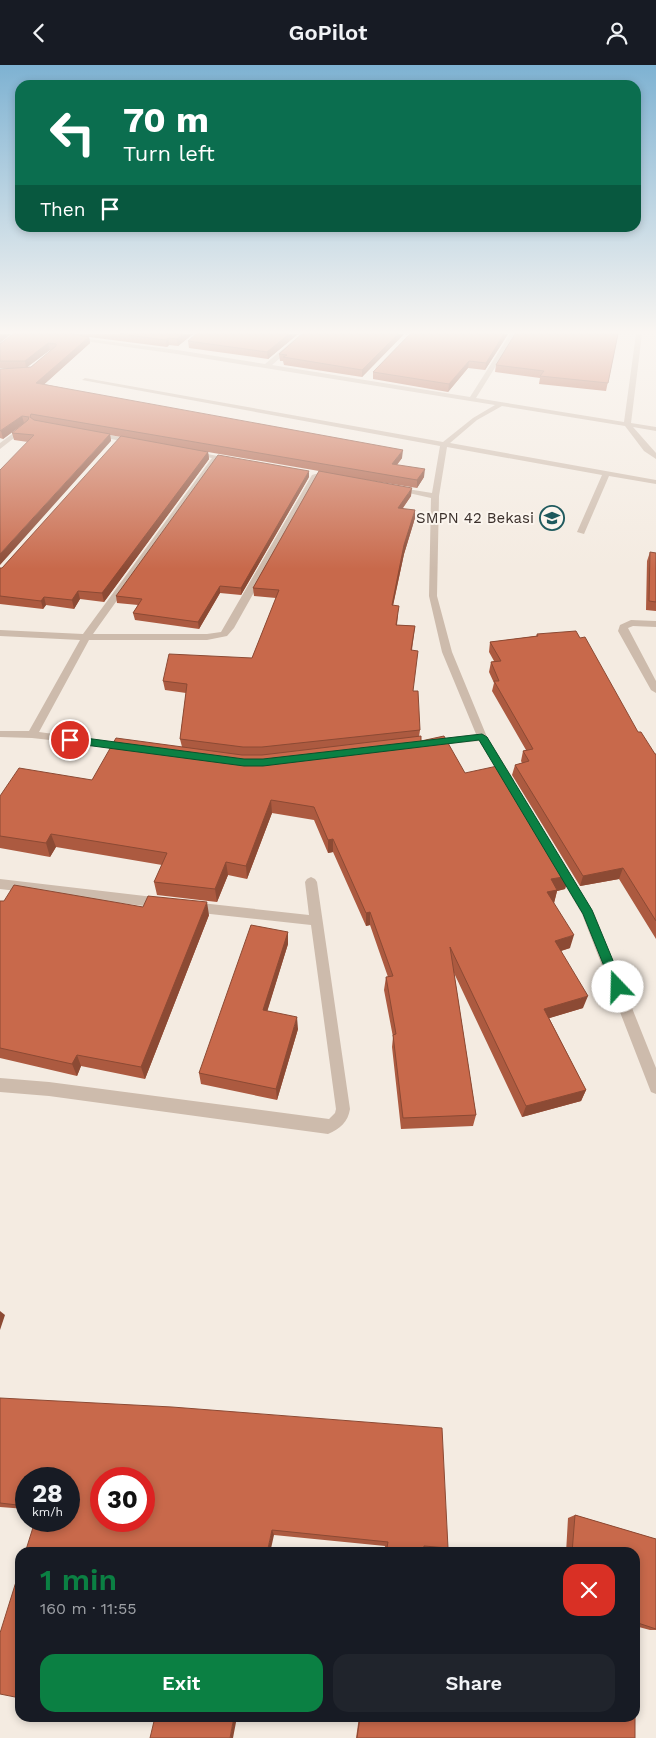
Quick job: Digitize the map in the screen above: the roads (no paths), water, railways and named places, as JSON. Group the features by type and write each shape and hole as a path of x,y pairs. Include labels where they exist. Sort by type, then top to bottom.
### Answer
{"street":[{"path":"262,412 656,482"},
{"path":"487,412 475,419 444,445 435,496 433,596 447,652 482,737 512,787"},
{"path":"547,412 656,429"},
{"path":"628,412 627,424 656,457"},
{"path":"0,447 26,426"},
{"path":"83,432 140,443"},
{"path":"114,446 120,439"},
{"path":"187,451 243,462"},
{"path":"32,735 86,637 216,457"},
{"path":"581,532 606,473"},
{"path":"0,633 86,637 208,637 224,634 316,475"},
{"path":"389,488 435,496"},
{"path":"656,624 631,623 623,627 623,631 656,690"},
{"path":"0,734 32,735 138,748"},
{"path":"423,744 482,737"},
{"path":"553,854 588,913 656,1087"},
{"path":"0,1085 49,1089 328,1127 336,1123 342,1115 343,1109 311,882"},
{"path":"0,884 316,921"}],"place":[{"name":"SMPN 42 Bekasi","path":"552,518"}]}
